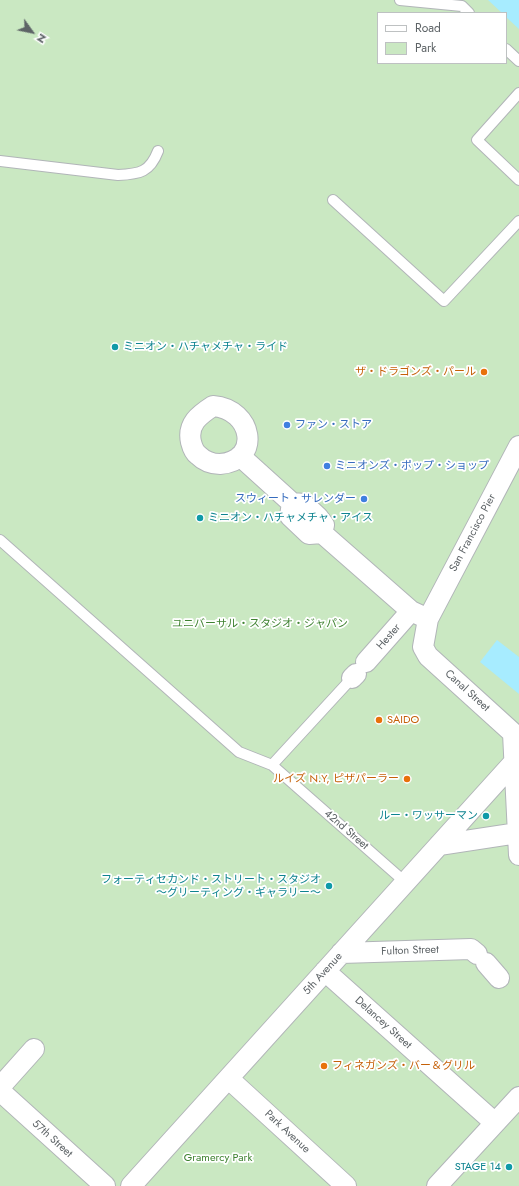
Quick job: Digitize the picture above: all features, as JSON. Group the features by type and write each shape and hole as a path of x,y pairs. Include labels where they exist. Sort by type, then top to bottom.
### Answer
{"street":[{"name":"San Francisco Pier","path":"419,615 519,446"},
{"path":"240,456 292,503 304,504 324,525 322,533 419,615"},
{"name":"Hester","path":"358,672 419,615"},
{"name":"Canal Street","path":"419,615 423,647 428,656 513,733 519,855"},
{"name":"5th Avenue","path":"131,1186 514,761"},
{"path":"439,845 518,833"},
{"name":"Fulton Street","path":"341,953 471,949 488,965"},
{"name":"Delancey Street","path":"325,971 495,1123"},
{"path":"0,1087 34,1049"},
{"name":"Park Avenue","path":"229,1079 346,1186"},
{"name":"57th Street","path":"0,1091 105,1186"},
{"path":"437,1186 519,1096"}],"lane":[{"path":"400,0 462,6 468,12"},
{"path":"507,50 519,61"},
{"path":"519,93 477,140 519,180"},
{"path":"0,161 118,175 135,174 143,171 154,162 158,151"},
{"path":"333,200 444,301 519,221"},
{"path":"0,540 240,752 272,765 358,672"},
{"name":"42nd Street","path":"272,765 405,882"}],"green space":[{"name":"ユニバーサル・スタジオ・ジャパン","path":"0,0 519,0 519,1186 0,1186"}],"water":[{"path":"488,0 519,0 519,29 507,18 507,12 501,12"},
{"path":"497,640 519,657 519,694 480,662"}],"place":[{"name":"ミニオン・ハチャメチャ・ライド","path":"115,347"},
{"name":"ザ・ドラゴンズ・パール","path":"484,372"},
{"name":"ファン・ストア","path":"287,425"},
{"name":"ミニオンズ・ポップ・ショップ","path":"327,466"},
{"name":"スウィート・サレンダー","path":"364,499"},
{"name":"ミニオン・ハチャメチャ・アイス","path":"200,518"},
{"name":"SAIDO","path":"379,720"},
{"name":"ルイズ N.Y, ピザパーラー","path":"407,779"},
{"name":"ルー・ワッサーマン","path":"486,816"},
{"name":"フォーティセカンド・ストリート・スタジオ ～グリーティング・ギャラリー～","path":"329,886"},
{"name":"フィネガンズ・バー＆グリル","path":"324,1066"},
{"name":"STAGE 14","path":"509,1167"}],"park label":[{"name":"Gramercy Park","path":"218,1158"}]}
